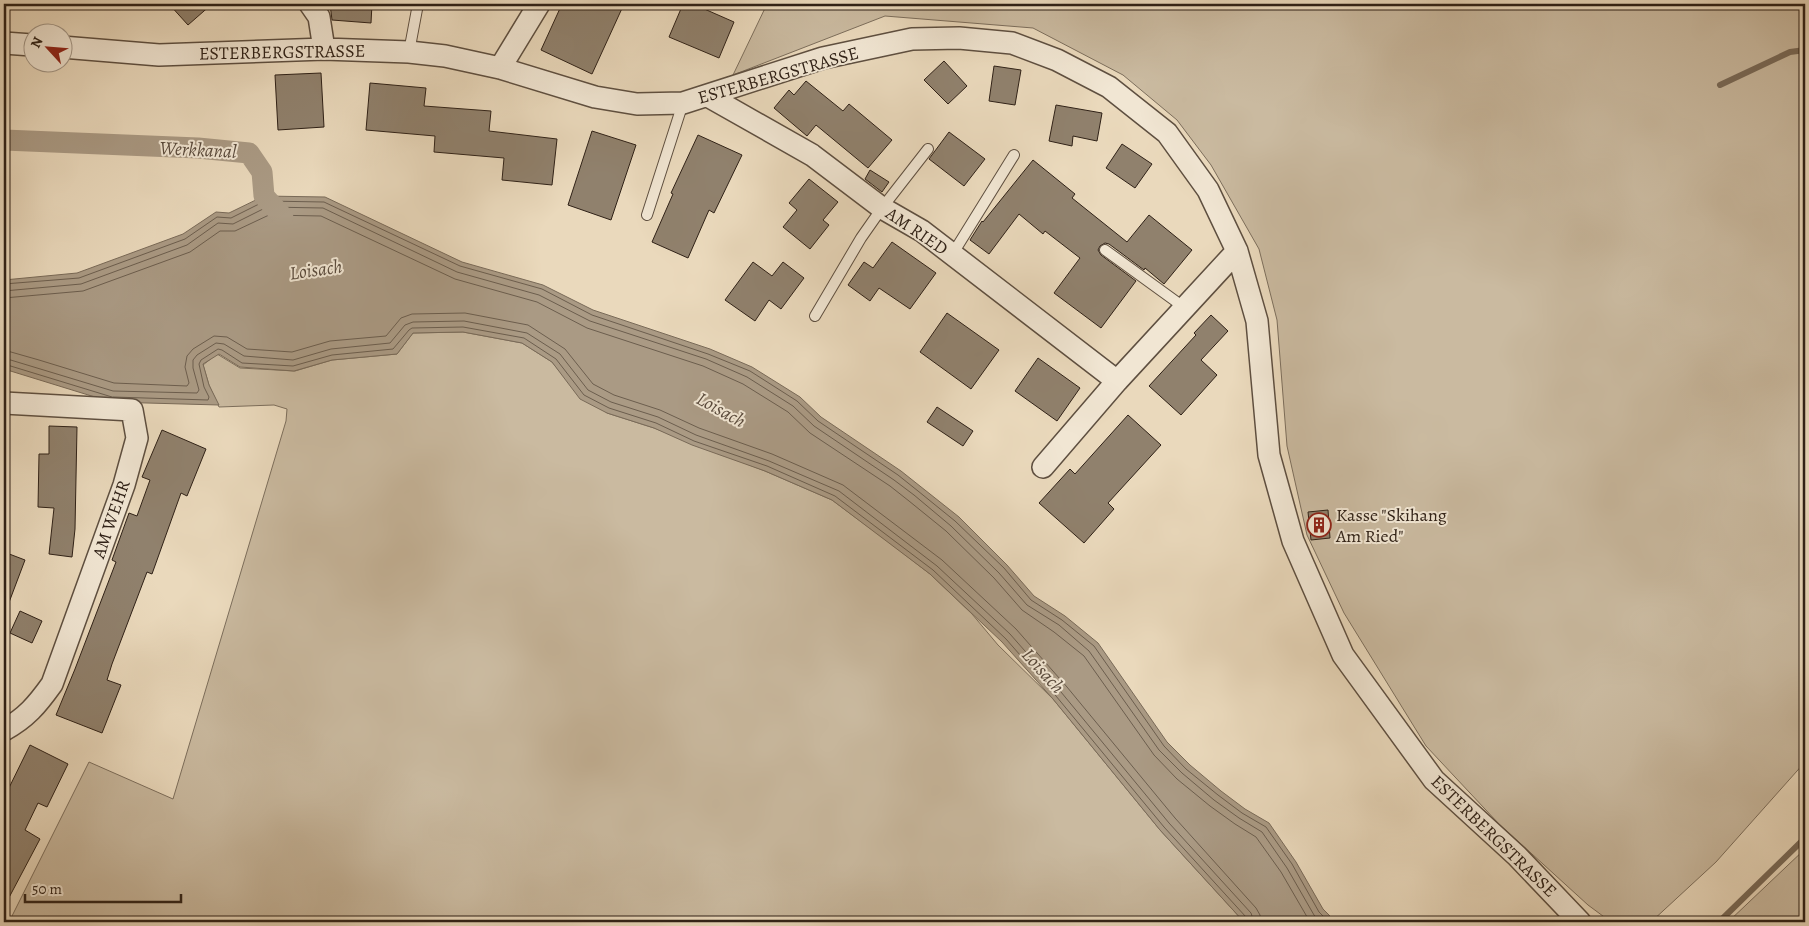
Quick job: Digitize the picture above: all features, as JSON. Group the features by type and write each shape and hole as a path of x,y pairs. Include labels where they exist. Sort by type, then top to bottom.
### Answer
{"street":[{"path":"310,4 318,18 324,50"},
{"path":"500,68 539,4"},
{"name":"ESTERBERGSTRASSE","path":"72,48 159,55 324,50 409,52 445,56 500,68 595,97 637,104 683,103 823,58 912,39 959,38 1012,44 1058,60 1109,87 1167,133 1208,190 1237,251 1257,320 1269,455 1293,541 1343,655 1434,780 1517,856 1580,922"},
{"path":"4,43 22,44"},
{"name":"AM RIED","path":"708,96 812,155 882,208 922,231 1117,381"},
{"path":"1043,467 1117,381 1237,251"},
{"name":"AM WEHR","path":"4,403 132,410 138,438 124,485 52,684 36,706 18,722 4,730"}],"lane":[{"path":"409,52 418,4"},
{"path":"647,215 683,103"},
{"path":"815,316 861,238 928,150"},
{"path":"952,255 1014,155"},
{"path":"1105,250 1184,308"}],"shaded area":[{"path":"767,4 1805,4 1805,762 1716,862 1651,922 1611,922 1588,905 1499,824 1426,746 1344,613 1307,535 1287,446 1277,320 1259,249 1211,165 1177,120 1123,75 1033,28 885,16 733,75"},
{"path":"463,332 522,343 552,362 565,378 607,413 654,428 765,471 832,500 886,540 930,574 972,614 998,645 1053,699 1160,830 1244,922 9,922 89,762 173,799 286,421 287,409 274,405 219,407 209,385 203,365 217,354 240,368 295,371 332,360 397,354 413,333"},
{"path":"1805,849 1805,922 1728,922"}],"water":[{"name":"Loisach","path":"264,196 325,197 462,262 543,285 593,310 710,349 752,367 800,397 821,417 901,471 959,517 1007,565 1034,596 1065,616 1098,643 1167,742 1190,765 1221,791 1245,809 1269,823 1296,862 1323,909 1336,922 1244,922 1160,830 1053,699 1002,642 930,574 832,500 765,471 692,445 654,428 607,413 580,399 552,362 522,343 463,332 413,333 397,354 332,360 294,371 240,367 219,354 203,364 209,385 219,405 111,402 4,369 4,280 77,273 183,234 216,212 229,213"}],"building":[{"path":"169,4 212,4 188,25"},
{"path":"330,4 372,4 371,23 332,20"},
{"path":"562,4 624,4 592,74 541,50"},
{"path":"683,4 693,4 734,22 719,58 669,37"},
{"path":"944,61 967,86 948,104 924,80"},
{"path":"994,66 1021,70 1015,105 989,101"},
{"path":"321,73 324,127 278,130 275,75"},
{"path":"806,81 843,111 849,104 892,140 868,168 816,125 807,136 774,108 789,90 794,95"},
{"path":"370,83 426,88 424,106 491,111 489,131 557,139 552,185 502,180 504,158 434,152 435,136 366,130"},
{"path":"1056,105 1102,113 1097,141 1073,136 1072,146 1049,141"},
{"path":"592,131 636,145 611,220 568,205"},
{"path":"949,132 985,159 964,186 929,159"},
{"path":"698,135 742,155 714,213 709,210 688,258 652,242 673,194 671,193"},
{"path":"1122,144 1152,164 1135,188 1106,168"},
{"path":"1033,160 1075,194 1072,198 1127,242 1149,215 1192,250 1164,284 1145,268 1144,270 1109,244 1105,243 1100,246 1098,250 1101,255 1136,281 1101,328 1054,293 1080,258 1045,231 1043,234 1019,214 989,254 970,240 982,221"},
{"path":"870,170 889,182 882,192 865,179"},
{"path":"809,179 838,202 823,220 829,225 810,249 783,227 797,210 789,203"},
{"path":"892,242 936,273 910,309 879,288 870,301 848,285 864,262 873,268"},
{"path":"753,262 772,276 783,262 804,278 781,309 769,300 755,321 725,300"},
{"path":"947,313 999,350 971,389 920,352"},
{"path":"1211,315 1228,331 1201,360 1217,375 1181,415 1149,386 1196,335 1194,333"},
{"path":"1038,358 1080,388 1057,421 1015,391"},
{"path":"937,407 973,431 963,446 927,422"},
{"path":"1128,415 1161,445 1108,503 1114,509 1084,543 1039,503 1070,469 1075,474"},
{"path":"49,426 77,427 75,529 72,557 49,554 54,508 38,507 39,454 49,454"},
{"path":"162,430 206,449 187,496 181,493 152,574 147,572 112,664 107,680 121,685 102,733 56,715 116,562 112,560 129,513 137,516 150,480 142,477"},
{"name":"Kasse \"Skihang Am Ried\"","path":"1328,510 1330,538 1311,540 1308,512"},
{"path":"4,552 25,560 5,613 4,613"},
{"path":"20,611 42,621 32,643 10,633"},
{"path":"30,745 68,764 47,807 38,803 25,830 40,839 4,907 4,798"}],"waterway":[{"path":"1720,85 1790,52 1805,50"},
{"name":"Werkkanal","path":"4,140 198,148 249,153 262,172 264,196 283,217"},
{"path":"1719,922 1805,838"}],"place":[{"name":"Kasse \"Skihang Am Ried\"","path":"1319,525"}]}
